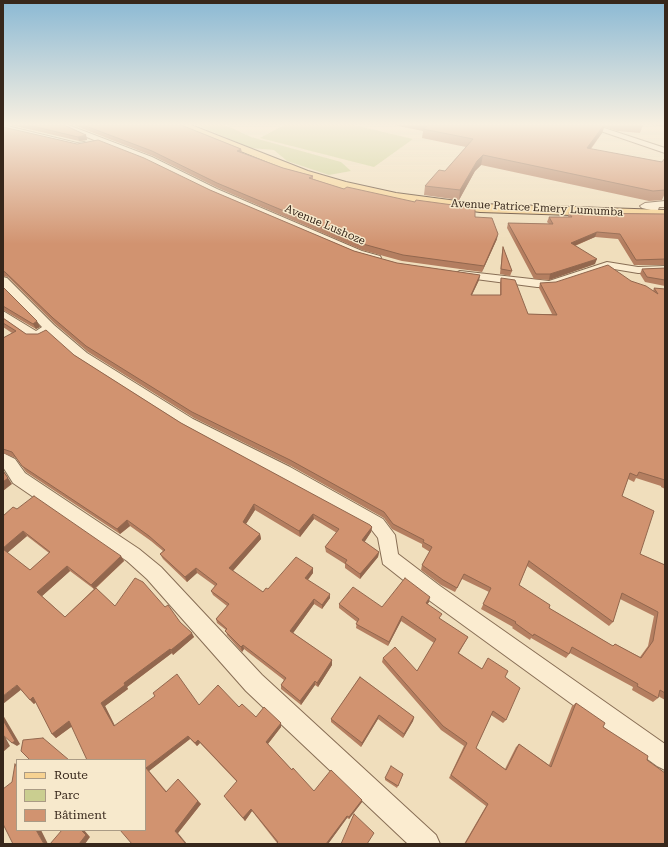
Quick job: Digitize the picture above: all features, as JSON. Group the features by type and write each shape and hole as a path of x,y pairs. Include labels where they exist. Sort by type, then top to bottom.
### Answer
{"main road":[{"name":"Avenue Patrice Emery Lumumba","path":"284,165 304,173 398,194 480,208 662,209"}],"street":[{"name":"Avenue Lushoze","path":"160,165 214,191 358,253 384,260"},
{"path":"448,272 537,284 550,284 607,265 638,270 665,269"},
{"path":"607,265 626,278"},
{"path":"3,280 50,328 82,356 182,420 284,472 377,524 386,535 390,558 433,592 665,758"},
{"path":"3,315 34,335 41,334 50,328"},
{"path":"3,459 9,463 19,478 134,555 154,573 254,683 427,844"}],"green space":[{"path":"298,165 344,165 351,171 329,175"},
{"path":"364,165 377,165 374,167"}],"building":[{"path":"3,165 157,165 210,190 354,251 397,263 480,275 471,295 501,295 501,278 515,280 528,314 557,315 540,283 556,282 608,265 631,281 646,286 658,294 654,288 665,289 665,480 639,472 637,476 630,473 622,496 654,511 640,554 665,565 665,693 660,690 658,698 637,686 638,684 572,647 569,654 534,634 533,636 515,623 516,622 483,604 491,588 464,574 457,588 443,580 422,565 432,547 423,542 424,540 393,524 384,512 290,460 192,412 86,346 53,318 3,271","holes":["529,561 613,622 622,593 658,612 653,641 641,658 615,644 613,646 549,608 550,605 519,585"]},
{"path":"179,165 274,165 313,176 309,178 344,189 347,187 415,202 416,200 475,208 475,217 492,218 498,234 484,266 403,255 363,244 217,183"},
{"path":"451,165 475,165 460,190 425,186 439,170 445,171"},
{"path":"528,165 665,165 665,190 653,191"},
{"path":"569,213 665,214 665,259 636,260 620,234 597,232 571,243 597,259 550,274 536,274 508,223 553,224 549,217 572,217"},
{"path":"503,247 512,271 501,269"},
{"path":"665,268 665,280 647,277 642,269"},
{"path":"3,287 37,321 33,324 3,306"},
{"path":"3,318 26,334 38,334 46,330 74,355 181,423 372,527 362,540 379,552 360,574 345,563 347,560 325,547 339,529 313,514 299,531 254,504 243,522 260,534 229,568 263,592 266,588 268,589 296,557 313,568 305,578 330,594 322,605 314,599 290,631 332,660 317,683 315,681 300,701 281,685 286,678 243,645 241,647 225,631 227,629 216,619 229,604 211,591 217,584 196,568 185,577 160,554 165,550 127,520 117,529 22,466 12,452 3,449 3,338 16,331 3,323"},
{"path":"3,471 8,478 3,482"},
{"path":"34,496 121,556 91,585 67,566 37,592 65,617 96,588 115,606 135,578 143,582 165,607 168,605 180,622 192,633 171,650 170,649 124,683 125,685 101,703 114,726 155,696 153,693 177,674 199,705 218,685 239,707 242,704 256,717 264,707 281,723 266,742 314,791 331,770 362,800 349,817 347,816 326,844 276,844 278,842 251,809 243,818 224,796 237,781 198,740 195,743 188,736 146,768 146,759 87,759 69,721 52,734 33,697 30,700 17,685 3,696 3,549 30,570 50,552 23,531 3,548 3,516 13,507 17,509"},
{"path":"405,578 430,597 426,603 442,614 439,618 468,637 458,653 482,669 488,658 508,671 505,677 520,688 506,720 493,711 476,748 506,770 519,744 551,767 576,703 605,723 603,727 648,756 647,760 665,773 665,844 465,844 488,804 451,775 467,743 443,726 383,658 395,647 417,671 436,639 402,616 389,642 356,624 359,619 339,604 353,587 382,607"},
{"path":"360,677 414,717 404,734 379,715 362,743 331,719"},
{"path":"3,720 15,741 12,743 3,735"},
{"path":"43,738 68,759 29,759 21,751 23,740"},
{"path":"15,764 16,831 37,831 44,844 13,844 3,824 3,789 12,782"},
{"path":"391,766 403,774 398,786 385,778"},
{"path":"146,768 166,792 178,779 198,801 175,831 186,844 132,844 121,831 146,831"},
{"path":"354,814 374,833 367,844 341,844"},
{"path":"61,831 82,831 86,835 79,844 50,844"}]}
